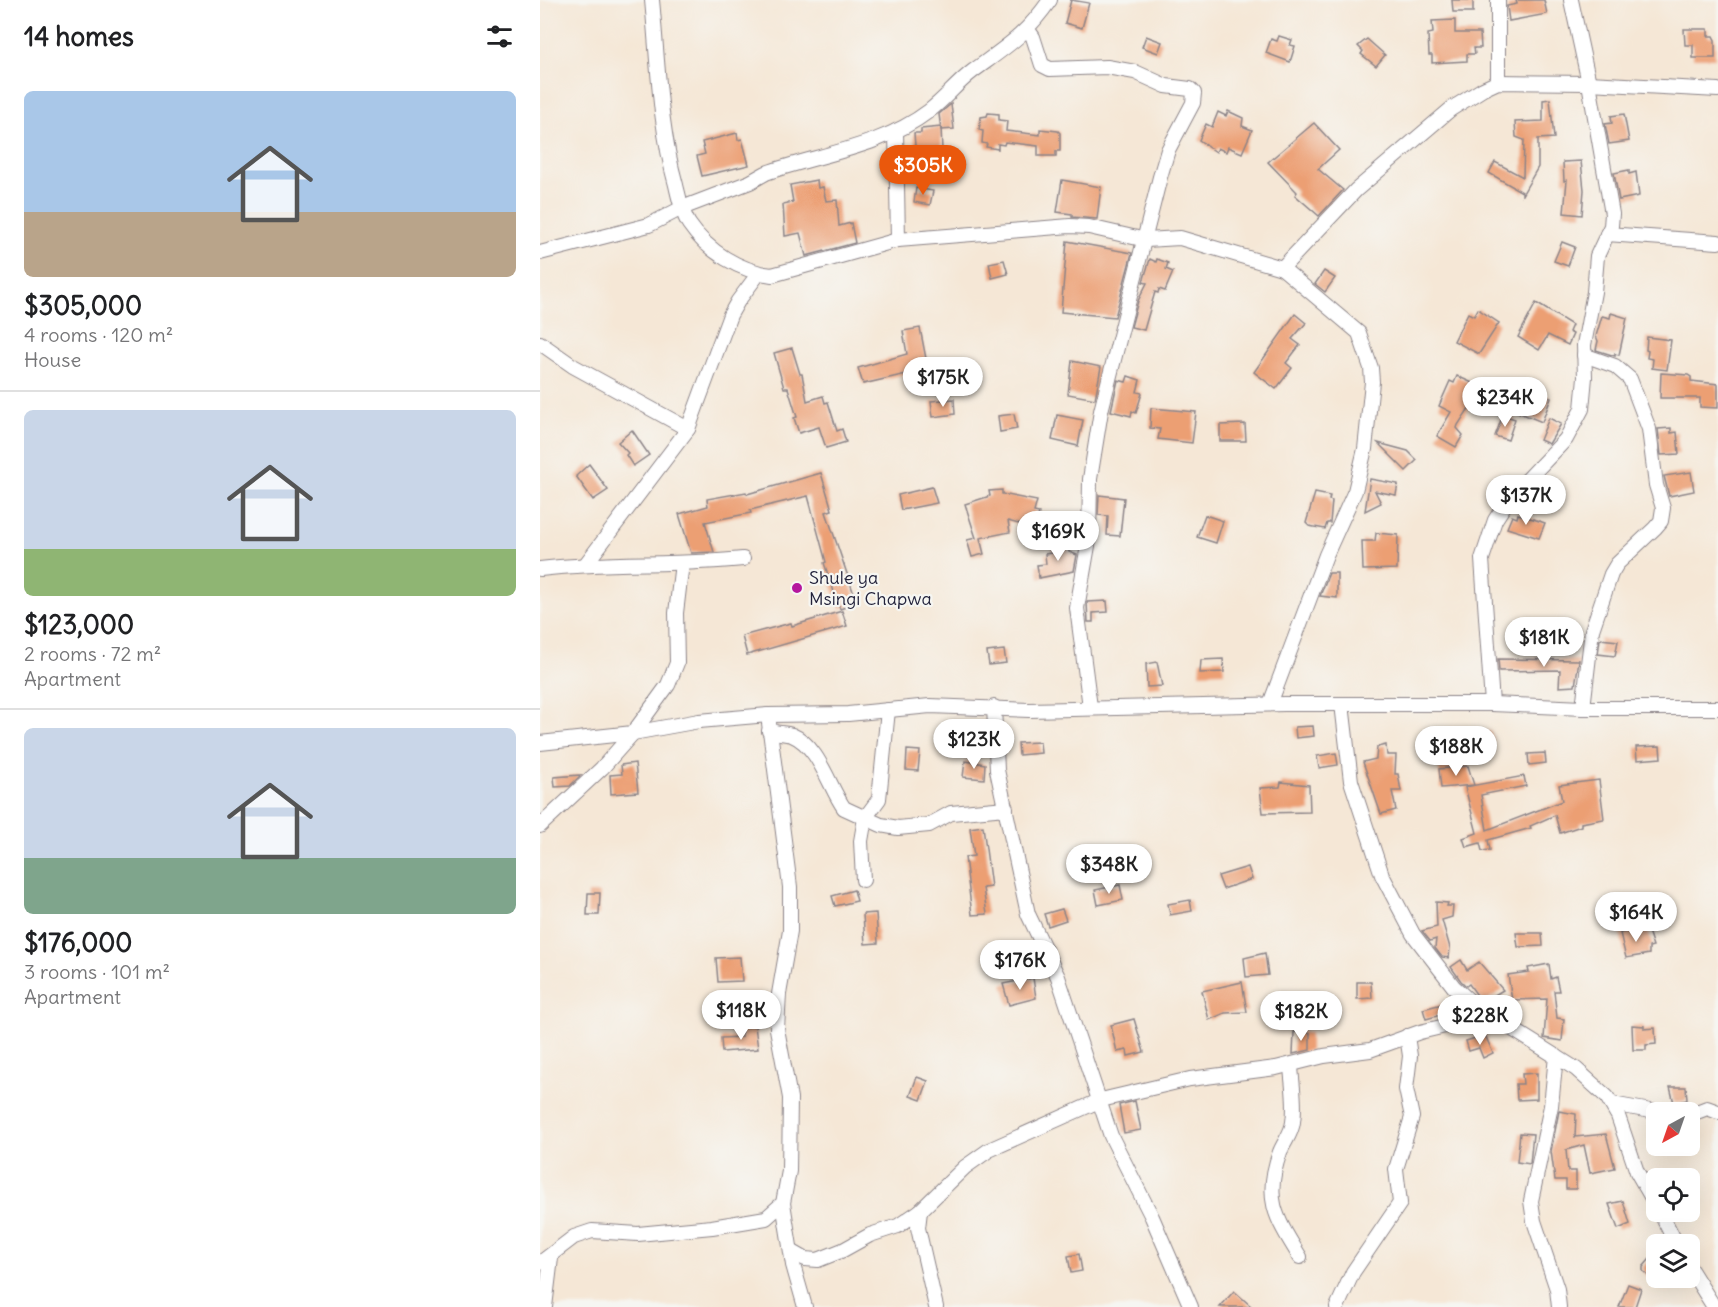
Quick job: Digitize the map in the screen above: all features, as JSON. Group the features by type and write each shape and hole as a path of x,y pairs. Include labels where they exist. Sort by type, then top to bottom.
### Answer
{"street":[{"path":"652,0 668,160 682,208 689,224 707,243 733,264 772,275 898,240 1070,226 1089,227 1146,240 1180,238 1282,268 1359,333 1371,368 1372,382 1365,449 1355,491 1326,555 1270,704"},
{"path":"540,253 649,225 682,208 750,182 766,173 874,141 896,131 928,112 970,73 1028,30 1050,0"},
{"path":"1498,0 1498,82"},
{"path":"1492,704 1482,559 1486,541 1495,520 1508,500 1566,439 1575,426 1582,409 1585,377 1584,355 1597,256 1607,234 1612,214 1589,83 1571,0"},
{"path":"1028,30 1033,37 1042,65 1050,69 1107,67 1135,72 1166,86 1190,89 1194,93 1193,103 1168,150 1101,411 1090,479 1089,540 1077,608 1090,707"},
{"path":"1282,268 1356,190 1451,109 1482,89 1498,82 1589,83 1718,90"},
{"path":"896,131 898,240"},
{"path":"1607,234 1718,242"},
{"path":"585,565 688,429 730,315 759,273"},
{"path":"540,343 573,366 688,429"},
{"path":"1583,708 1592,630 1611,574 1617,564 1655,528 1663,508 1656,485 1649,429 1630,379 1615,366 1584,355"},
{"path":"540,569 743,559"},
{"path":"540,826 588,784 633,733 675,671 676,613 682,563"},
{"path":"540,742 633,733 699,721 930,706 1029,710 1270,704 1492,704 1583,708 1718,708"},
{"path":"1342,704 1351,781 1382,875 1413,934 1454,987 1480,1011 1556,1056 1596,1086 1612,1104 1637,1172 1646,1188"},
{"path":"994,707 997,770 1028,914 1058,977 1120,1158 1152,1217 1191,1307"},
{"path":"863,880 861,841 865,818 879,799 888,710"},
{"path":"768,715 790,887 790,931 779,994 777,1029 790,1098 789,1171 783,1203 791,1251 805,1307"},
{"path":"769,731 789,734 806,745 829,777 844,808 881,825 898,828 930,825 951,813 1006,808"},
{"path":"791,1251 809,1260 826,1258 870,1235 898,1226 920,1211 939,1189 989,1150 1101,1100 1190,1079 1291,1066 1324,1056 1370,1050 1407,1036 1458,1023 1480,1011"},
{"path":"1337,1307 1353,1272 1400,1203 1396,1169 1412,1117 1406,1089 1410,1056 1407,1036"},
{"path":"1556,1056 1551,1106 1531,1201 1534,1221 1557,1289 1559,1307"},
{"path":"1291,1066 1293,1123 1280,1153 1274,1175 1273,1205 1278,1222 1300,1257"},
{"path":"1612,1104 1646,1110"},
{"path":"1700,1111 1707,1108 1718,1112"},
{"path":"545,1307 545,1261 574,1237 592,1231 638,1234 712,1227 766,1218 783,1203"},
{"path":"920,1211 918,1228 936,1307"},
{"path":"1700,1285 1714,1307"}],"building":[{"path":"1071,0 1089,3 1082,28 1065,23"},
{"path":"1452,0 1473,0 1473,12 1453,12"},
{"path":"1516,0 1544,0 1547,14 1509,21 1507,6 1517,4"},
{"path":"1455,20 1455,33 1480,33 1481,48 1474,48 1475,54 1467,54 1467,61 1432,63 1432,55 1429,55 1428,34 1433,33 1432,21"},
{"path":"1684,29 1708,29 1708,36 1713,36 1715,40 1715,58 1693,58 1693,45 1685,45"},
{"path":"1146,36 1162,42 1158,53 1142,47"},
{"path":"1279,36 1292,40 1290,45 1295,46 1290,62 1266,53 1271,39 1277,41"},
{"path":"1367,39 1385,55 1376,66 1361,54 1363,51 1358,46"},
{"path":"1550,99 1554,138 1538,139 1538,167 1522,195 1522,192 1489,173 1495,162 1523,177 1524,140 1516,137 1515,122 1543,121 1543,100"},
{"path":"951,104 954,129 941,130 939,114"},
{"path":"1228,111 1243,118 1242,126 1252,130 1242,153 1228,147 1226,152 1218,148 1216,152 1199,140 1206,124 1212,127 1218,112 1226,116"},
{"path":"988,113 999,114 999,120 1007,121 1006,131 1040,135 1040,129 1058,131 1060,151 1056,151 1056,156 1038,156 1038,146 1005,142 1004,145 998,144 998,149 986,147 987,144 982,143 983,131 979,130 981,117 987,116"},
{"path":"1624,114 1629,141 1609,144 1605,124 1612,123 1611,116"},
{"path":"1314,123 1339,150 1318,169 1343,190 1319,216 1295,195 1297,192 1268,162"},
{"path":"941,127 942,150 946,150 945,167 938,166 938,172 917,171 914,133 921,133 921,129"},
{"path":"737,133 738,140 742,139 749,165 702,176 697,156 705,154 702,142"},
{"path":"1581,161 1584,190 1582,215 1564,213 1567,180 1564,181 1563,162"},
{"path":"1629,170 1629,174 1636,172 1639,196 1619,200 1614,173"},
{"path":"817,180 818,188 823,187 826,201 837,200 839,226 851,223 855,243 806,256 800,233 785,236 783,204 793,202 790,185"},
{"path":"1062,180 1101,187 1097,219 1072,217 1072,214 1057,212"},
{"path":"916,188 933,191 930,205 914,202"},
{"path":"1067,241 1132,253 1115,317 1061,312"},
{"path":"1562,242 1575,247 1568,266 1554,261"},
{"path":"1150,259 1168,263 1166,269 1173,272 1165,291 1159,289 1158,293 1155,292 1144,330 1131,327 1138,301 1147,283 1143,282"},
{"path":"1004,260 1008,274 992,278 989,263"},
{"path":"1324,271 1335,278 1325,292 1315,284"},
{"path":"1536,303 1572,325 1569,332 1573,334 1568,345 1548,335 1539,350 1518,337"},
{"path":"1478,309 1499,323 1479,354 1454,341 1468,313 1474,316"},
{"path":"1611,313 1627,318 1619,355 1615,354 1615,356 1596,350 1598,341 1596,336 1602,316 1610,318"},
{"path":"1295,314 1306,323 1292,339 1300,345 1286,363 1292,368 1276,389 1254,372"},
{"path":"920,328 928,369 863,384 858,368 907,354 903,331"},
{"path":"1647,337 1671,340 1667,370 1652,368 1653,359 1647,358"},
{"path":"792,348 800,374 802,374 807,401 823,396 825,403 828,402 837,431 842,429 846,442 826,448 819,427 799,433 794,418 797,417 788,388 784,388 774,353"},
{"path":"1072,361 1101,367 1095,399 1068,394"},
{"path":"1661,373 1688,375 1691,381 1718,384 1718,408 1700,407 1700,398 1660,398"},
{"path":"1128,376 1140,380 1137,392 1142,393 1136,413 1132,411 1131,416 1111,411 1118,380 1126,382"},
{"path":"1457,376 1479,386 1477,396 1458,425 1457,428 1463,435 1456,447 1437,436 1451,412 1439,406 1450,381 1454,383"},
{"path":"1526,385 1551,398 1542,422 1515,411"},
{"path":"954,399 955,414 933,417 931,401"},
{"path":"1151,408 1196,412 1192,443 1158,439 1160,429 1150,428"},
{"path":"1014,414 1017,429 1000,432 998,416"},
{"path":"1057,415 1083,420 1078,446 1052,440"},
{"path":"1503,415 1515,419 1508,440 1495,436"},
{"path":"1549,418 1561,424 1549,444 1540,440"},
{"path":"1245,424 1246,441 1220,441 1220,425"},
{"path":"1671,428 1671,433 1677,432 1679,454 1661,455 1658,429"},
{"path":"632,430 649,455 633,466 626,455 628,453 618,442"},
{"path":"1378,443 1408,451 1417,460 1406,471"},
{"path":"589,464 608,490 593,500 576,476"},
{"path":"1691,472 1694,491 1669,496 1664,476"},
{"path":"821,473 832,510 826,512 857,603 840,609 824,563 826,562 808,496 750,510 751,513 705,522 714,552 691,553 679,514 708,506 707,499 746,492 747,494"},
{"path":"1370,479 1398,484 1396,495 1375,491 1381,503 1365,511"},
{"path":"932,487 937,503 901,510 898,495"},
{"path":"1002,490 1002,494 1037,501 1034,512 1039,513 1036,524 1027,522 1026,526 1008,521 1010,532 980,538 984,554 972,557 967,540 976,538 965,504 990,496 989,491"},
{"path":"1315,493 1330,496 1329,500 1332,501 1330,523 1327,523 1325,529 1309,526 1306,523"},
{"path":"1099,495 1124,498 1120,536 1107,535 1108,516 1098,515"},
{"path":"1518,514 1545,523 1539,538 1507,528 1512,516 1517,518"},
{"path":"1205,515 1223,521 1216,543 1197,537"},
{"path":"1376,533 1398,535 1397,569 1363,570 1362,541 1375,541"},
{"path":"1068,545 1069,552 1077,555 1074,571 1039,578 1037,565 1046,564 1045,554 1052,553 1052,548"},
{"path":"1329,573 1337,573 1337,598 1320,596"},
{"path":"1107,601 1108,612 1093,613 1093,622 1088,622 1087,602"},
{"path":"842,611 847,626 747,655 742,636 791,623 792,626"},
{"path":"1600,639 1618,641 1615,656 1598,654"},
{"path":"1004,650 1006,663 989,665 987,652"},
{"path":"1223,659 1224,672 1200,673 1201,660"},
{"path":"1498,659 1579,660 1575,686 1559,687 1560,670 1499,671"},
{"path":"1157,662 1162,686 1147,687 1146,664"},
{"path":"1313,726 1314,736 1296,738 1295,727"},
{"path":"1490,731 1494,741 1469,743 1472,759 1459,761 1455,735"},
{"path":"1040,742 1041,753 1019,755 1018,743"},
{"path":"1386,745 1387,755 1396,755 1395,774 1398,774 1401,791 1392,791 1396,810 1381,814 1363,762 1376,759 1377,747"},
{"path":"1660,746 1661,758 1637,760 1636,747"},
{"path":"907,750 920,751 918,771 906,770"},
{"path":"1336,753 1338,765 1319,768 1317,756"},
{"path":"1545,753 1546,763 1529,765 1528,754"},
{"path":"965,761 985,764 984,779 963,777"},
{"path":"635,763 638,792 611,794 610,775 622,774 621,765"},
{"path":"1468,766 1474,785 1441,788 1439,769"},
{"path":"581,775 570,786 555,787 554,777"},
{"path":"1524,776 1526,786 1481,795 1487,830 1562,801 1559,785 1599,780 1604,819 1581,823 1581,826 1560,833 1555,815 1530,826 1531,828 1488,840 1490,850 1482,851 1480,843 1466,847 1463,838 1477,833 1465,787"},
{"path":"1281,782 1309,785 1310,812 1263,813 1260,788 1280,787"},
{"path":"983,826 991,887 983,888 987,914 972,915 965,857 974,856 970,828"},
{"path":"1081,850 1086,866 1076,869 1071,853"},
{"path":"1248,867 1252,879 1223,889 1218,876"},
{"path":"1120,885 1123,900 1098,905 1095,890"},
{"path":"854,890 857,901 835,906 832,896"},
{"path":"588,893 600,893 599,915 587,915"},
{"path":"1190,900 1192,911 1170,915 1168,904"},
{"path":"1436,902 1453,906 1452,917 1442,920 1450,948 1449,958 1442,957 1435,948 1436,939 1430,941 1422,931 1437,927"},
{"path":"1062,909 1066,920 1048,926 1044,914"},
{"path":"876,913 878,943 865,944 863,914"},
{"path":"1647,928 1653,946 1649,947 1649,954 1626,958 1620,933"},
{"path":"1516,933 1542,933 1543,946 1518,947"},
{"path":"1265,953 1268,975 1246,977 1244,958"},
{"path":"740,957 742,981 718,982 716,958"},
{"path":"1461,960 1467,970 1479,962 1503,990 1485,1001 1479,998 1469,984 1466,986 1461,981 1451,967"},
{"path":"1549,964 1551,979 1556,977 1559,991 1554,991 1557,1018 1564,1019 1562,1041 1544,1038 1547,999 1512,1000 1508,975 1529,972 1528,968"},
{"path":"1033,978 1036,998 1009,1005 1003,984"},
{"path":"1242,982 1247,1012 1225,1013 1209,1020 1202,991"},
{"path":"1357,982 1371,982 1372,998 1357,999"},
{"path":"1442,1004 1444,1014 1426,1019 1423,1009"},
{"path":"1134,1019 1144,1052 1128,1056 1127,1050 1117,1052 1111,1025"},
{"path":"1632,1025 1644,1026 1644,1029 1655,1028 1656,1044 1646,1045 1646,1050 1633,1050"},
{"path":"755,1026 758,1049 722,1052 721,1038 742,1037 741,1028"},
{"path":"1294,1032 1310,1033 1310,1050 1293,1054"},
{"path":"1485,1035 1493,1053 1483,1058 1479,1048 1469,1051 1466,1041"},
{"path":"1537,1073 1537,1099 1517,1100 1516,1084 1523,1084 1522,1074"},
{"path":"917,1077 928,1081 921,1100 910,1096"},
{"path":"1670,1087 1686,1087 1687,1100 1674,1102"},
{"path":"1135,1101 1141,1130 1124,1133 1119,1105"},
{"path":"1559,1111 1576,1114 1575,1137 1606,1134 1615,1168 1590,1173 1584,1145 1566,1150 1568,1171 1576,1171 1576,1189 1566,1189 1566,1180 1555,1180 1551,1151"},
{"path":"1520,1133 1533,1134 1530,1164 1517,1162"},
{"path":"1623,1201 1630,1224 1618,1229 1609,1204"},
{"path":"1079,1254 1082,1271 1071,1273 1068,1256"},
{"path":"1628,1284 1641,1289 1635,1307 1619,1307"},
{"path":"1234,1291 1252,1307 1220,1307"}],"place":[{"name":"Shule ya Msingi Chapwa","path":"797,588"}]}
